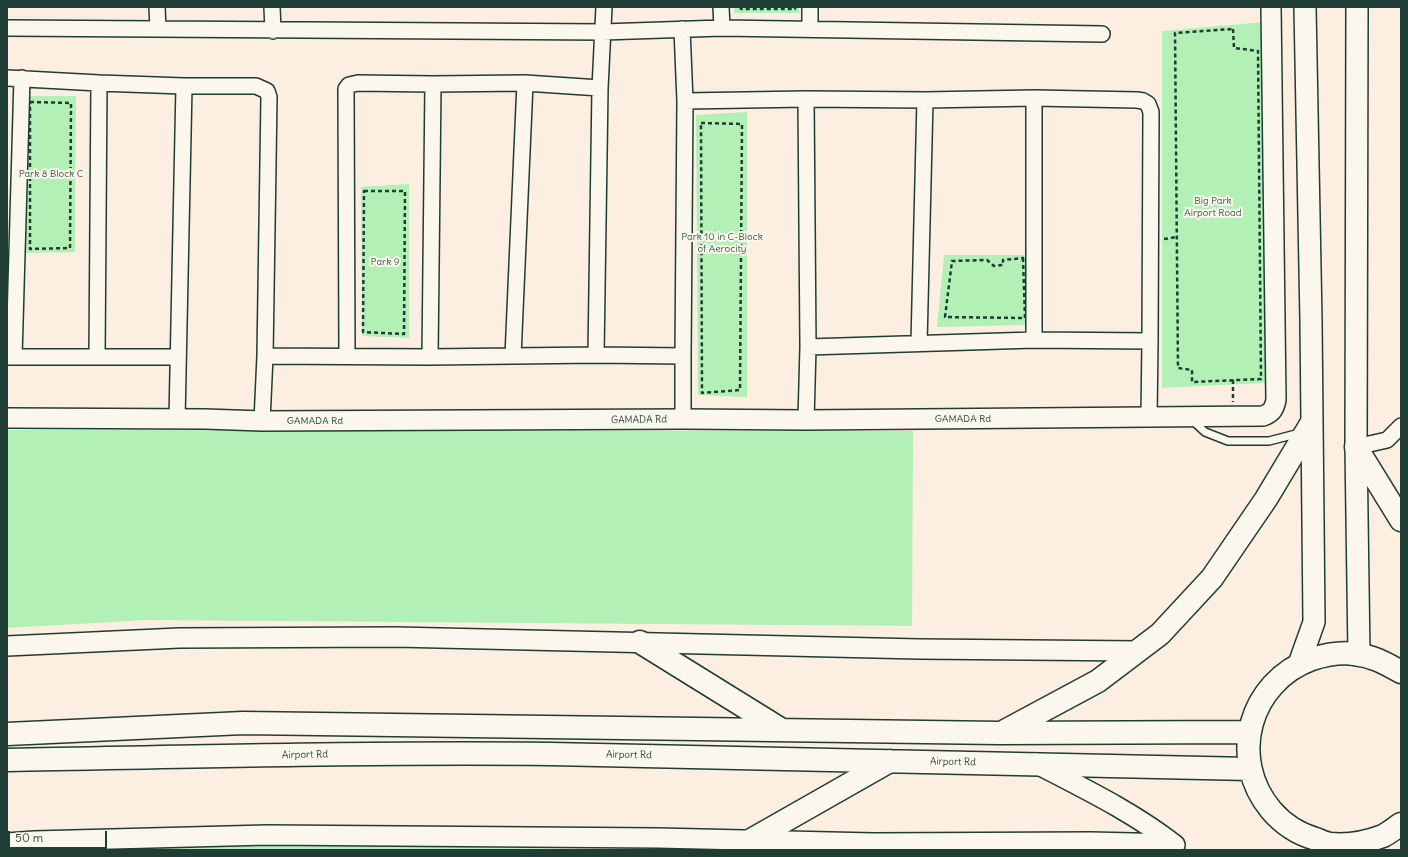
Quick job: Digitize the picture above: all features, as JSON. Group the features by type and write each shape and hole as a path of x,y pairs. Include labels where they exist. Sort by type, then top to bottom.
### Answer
{"main road":[{"path":"1299,664 1314,622 1311,321 1305,7"},
{"path":"1357,7 1356,447 1359,655"},
{"path":"1000,733 1098,681 1160,634 1212,578 1266,499 1311,424"},
{"path":"1356,447 1401,520"},
{"path":"640,642 782,730"},
{"path":"1401,672 1379,660 1352,653 1325,655 1299,664 1279,679 1263,698 1252,721 1248,745 1251,773 1262,799 1280,820 1303,836 1320,845 1330,844 1357,847 1384,835 1401,824"},
{"path":"7,734 243,723 1000,733 1250,732"},
{"name":"Airport Rd","path":"7,760 401,754 550,754 1034,763 1250,769"},
{"path":"750,840 891,760"}],"street":[{"path":"157,7 158,29"},
{"path":"272,7 273,31"},
{"path":"596,355 600,88 604,7"},
{"path":"722,7 722,28"},
{"path":"810,7 810,29"},
{"name":"GAMADA Rd","path":"7,418 262,421 683,419 806,420 1189,418 1262,416 1270,413 1274,408 1276,400 1271,7"},
{"path":"7,28 273,31 603,32 722,28 1102,34"},
{"path":"682,29 685,102 683,419"},
{"path":"7,78 184,86 256,86 267,91 269,97 265,356 262,421"},
{"path":"22,78 10,357 178,357"},
{"path":"347,356 346,89 349,85 358,82 433,84 525,83 600,88"},
{"path":"97,357 99,83"},
{"path":"513,356 525,83"},
{"path":"430,357 433,84"},
{"path":"177,419 184,86"},
{"path":"685,102 806,99 925,100 1034,98 1137,100 1148,104 1151,112 1149,418"},
{"path":"1034,98 1034,340"},
{"path":"806,99 808,346 806,420"},
{"path":"919,343 925,100"},
{"path":"808,346 1034,340 1150,342"},
{"path":"265,356 683,356"},
{"path":"1356,447 1386,440 1401,426"},
{"path":"7,646 187,638 396,637 919,649 1138,651"},
{"path":"1034,763 1114,805 1178,847"},
{"path":"7,843 31,845 267,835 658,838 873,843 1091,842 1178,847"}],"lane":[{"path":"1189,418 1205,432 1228,441 1270,441 1296,434 1311,424"}],"path":[{"path":"740,7 740,9 795,9 795,7"},
{"path":"1233,29 1234,48 1258,51 1261,379 1233,380 1192,382 1192,370 1178,368 1175,33 1233,29"},
{"path":"30,102 71,103 70,248 30,249 30,102"},
{"path":"701,123 742,124 740,390 702,393 701,123"},
{"path":"364,191 405,191 404,334 363,332 364,191"},
{"path":"1023,258 1025,318 945,318 952,261 987,260 994,266 1003,265 1003,260 1023,258"},
{"path":"1233,380 1233,417"}],"green space":[{"path":"734,7 799,7 799,13 734,13"},
{"name":"Big Park Airport Road","path":"1264,22 1265,383 1162,388 1162,31"},
{"name":"Park 8 Block C","path":"26,96 76,96 75,252 26,253"},
{"name":"Park 10 in C-Block of Aerocity","path":"747,112 747,397 698,395 696,115"},
{"name":"Park 9","path":"409,184 409,338 362,336 361,187"},
{"path":"944,255 1027,255 1027,325 937,327"},
{"path":"7,430 913,431 912,626 147,620 7,628"},
{"path":"285,843 609,850 59,850"}]}
